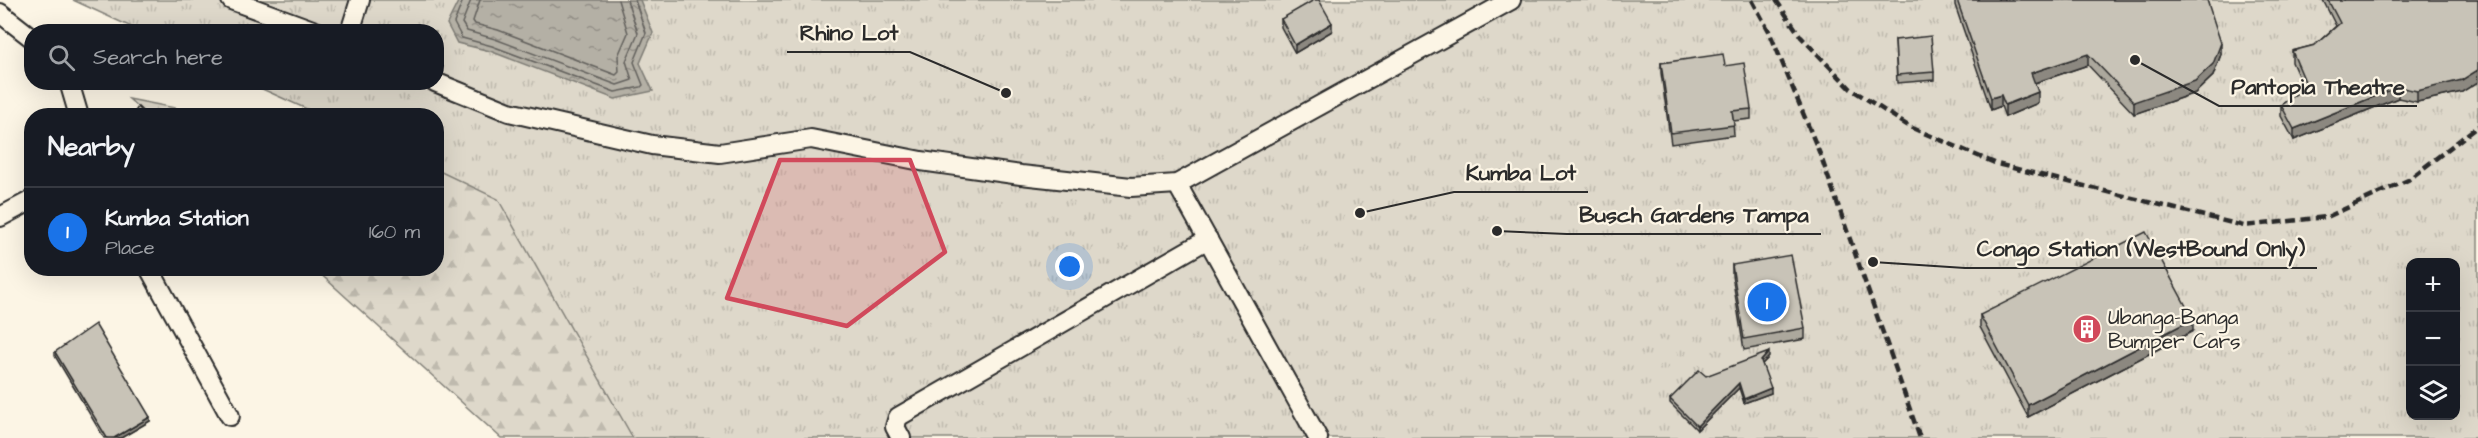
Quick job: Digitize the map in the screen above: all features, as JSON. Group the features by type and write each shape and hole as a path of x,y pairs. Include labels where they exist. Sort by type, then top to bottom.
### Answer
{"lane":[{"path":"231,0 296,24"},
{"path":"352,24 360,0"},
{"path":"444,86 509,112 652,145 720,153 811,139 921,161 1021,175 1131,187 1177,184 1511,0"},
{"path":"0,13 24,32"},
{"path":"71,90 77,108"},
{"path":"1177,184 1318,438"},
{"path":"0,217 24,204"},
{"path":"901,438 895,427 898,417 1208,238"},
{"path":"153,276 230,416"}],"highlighted area":[{"path":"780,160 910,160 945,252 847,326 727,298"}],"green space":[{"path":"73,0 2478,0 2478,438 633,438 498,199 444,173 444,108 304,108 265,90 444,90 444,24 125,24"},
{"path":"354,90 442,108 411,108"},
{"path":"129,99 175,108 139,108"},
{"path":"444,109 512,124 697,438 501,438 323,276 444,276"}],"water":[{"path":"459,0 640,0 653,33 640,63 653,91 615,99 490,51 457,43 447,24"}],"building":[{"path":"1314,0 1319,0 1332,23 1295,45 1281,19"},
{"path":"1957,0 2207,0 2221,43 2213,64 2195,81 2134,102 2088,54 2031,73 2038,92 2005,105 2001,95 1991,98"},
{"path":"2328,0 2478,0 2478,70 2462,80 2417,91 2398,87 2294,129 2281,105 2307,86 2292,51 2315,45 2340,23"},
{"path":"1931,36 1934,72 1897,75 1895,40"},
{"path":"1723,54 1725,66 1744,63 1751,109 1732,111 1734,125 1671,133 1661,63"},
{"name":"Ubanga-Banga Bumper Cars","path":"2146,232 2193,319 2028,405 1980,315"},
{"path":"1791,255 1805,328 1744,339 1732,265"},
{"path":"95,324 150,417 114,438 107,438 55,352"},
{"path":"1769,352 1761,361 1771,388 1744,399 1739,383 1697,426 1670,399 1699,370 1706,376"}],"railway":[{"path":"1752,0 1769,31 1820,154 1920,438"},
{"path":"1776,0 1801,37 1851,89 1910,127 1997,164 2244,226 2327,217 2408,180 2478,126"}],"place":[{"name":"Pantopia Theatre","path":"2135,60"},
{"name":"Rhino Lot","path":"1006,93"},
{"name":"Kumba Lot","path":"1360,213"},
{"name":"Busch Gardens Tampa","path":"1497,231"},
{"name":"Congo Station (WestBound Only)","path":"1873,262"},
{"name":"Kumba Station","path":"1767,302"},
{"name":"Ubanga-Banga Bumper Cars","path":"2087,329"}]}
